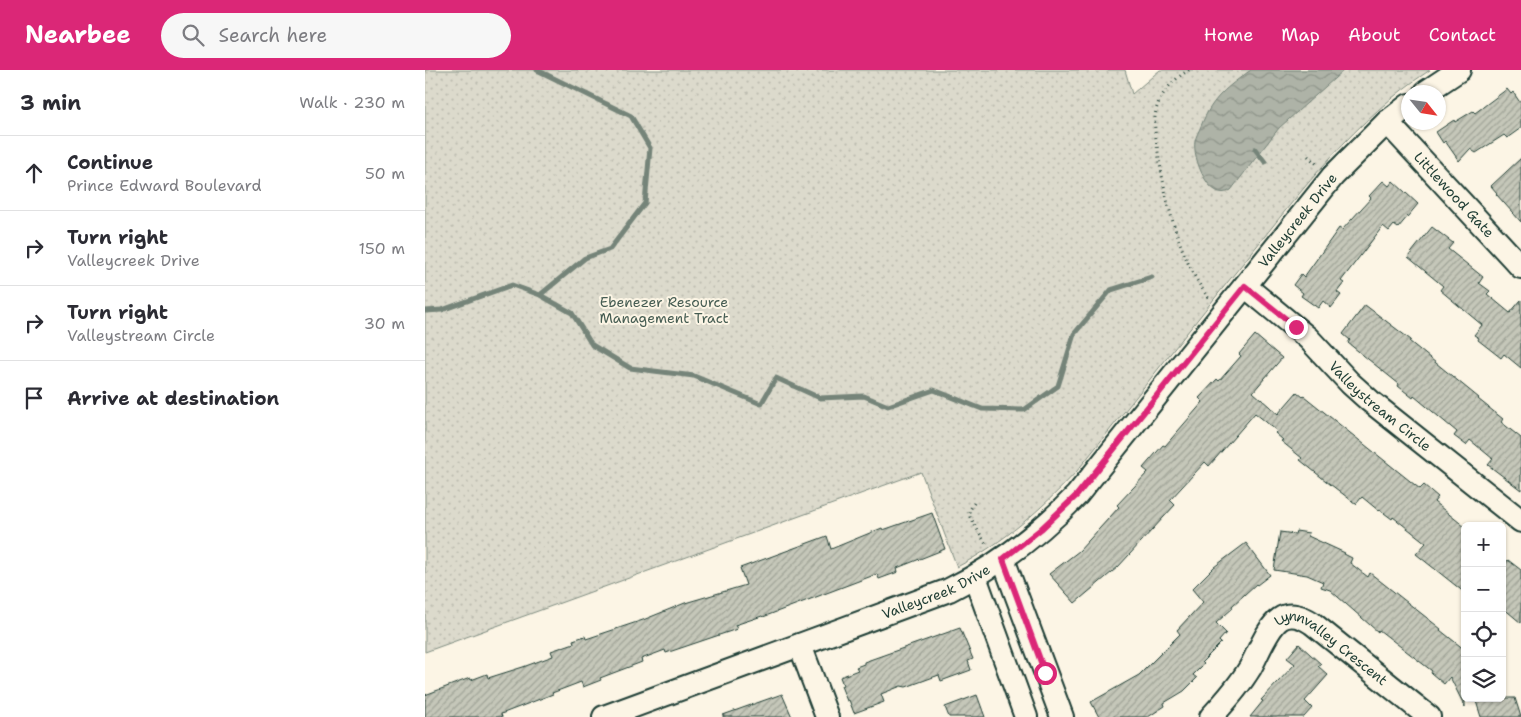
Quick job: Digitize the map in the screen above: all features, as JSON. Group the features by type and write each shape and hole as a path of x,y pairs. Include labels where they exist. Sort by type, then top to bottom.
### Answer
{"street":[{"path":"1436,85 1459,70"},
{"name":"Valleycreek Drive","path":"604,717 949,590 975,577 996,554 1041,529 1077,495 1333,176 1387,122 1401,111"},
{"name":"Littlewood Gate","path":"1387,122 1521,267"},
{"name":"Valleystream Circle","path":"1245,286 1308,338 1350,383 1369,400 1521,521"},
{"path":"996,554 1063,717"},
{"path":"975,577 1026,717"},
{"name":"Lynnvalley Crescent","path":"1211,717 1249,670 1273,624 1281,617 1290,616 1299,616 1312,623 1429,717"},
{"path":"800,645 827,717"}],"path":[{"path":"1189,70 1173,82 1162,95 1156,111 1155,128 1161,167 1174,225 1201,289 1212,304"},
{"path":"1308,156 1322,168"},
{"path":"974,502 969,511 970,517 996,554"}],"green space":[{"name":"Ebenezer Resource Management Tract","path":"425,70 1125,70 1132,94 1160,70 1430,70 1410,85 1401,85 1401,92 1377,111 1331,156 1077,471 1036,512 974,558 957,567 921,472 425,652"}],"water":[{"path":"1251,70 1344,70 1279,128 1231,190 1223,193 1209,185 1204,177 1196,157 1195,141 1205,116 1215,100"}],"building":[{"path":"1507,89 1511,94 1513,92 1521,104 1521,128 1507,138 1504,135 1476,153 1470,149 1459,161 1436,132 1446,130 1446,125 1454,120 1455,122 1473,111 1475,113"},
{"path":"1521,158 1521,222 1491,186"},
{"path":"1383,181 1389,186 1393,181 1418,204 1398,228 1394,225 1389,231 1383,226 1341,281 1344,283 1337,292 1341,295 1331,308 1323,301 1318,308 1301,296 1303,293 1293,285 1301,274 1304,277 1339,228 1342,230 1371,198 1369,196"},
{"path":"1432,227 1453,243 1448,249 1483,277 1479,283 1490,291 1487,294 1510,313 1521,300 1521,368 1504,354 1501,358 1478,340 1479,338 1474,335 1482,325 1440,290 1443,286 1408,257"},
{"path":"1365,305 1411,340 1409,341 1479,398 1503,419 1501,422 1521,438 1521,490 1488,465 1493,459 1470,440 1466,445 1454,436 1457,432 1414,396 1413,398 1398,386 1399,384 1348,343 1350,340 1343,334"},
{"path":"1255,335 1282,358 1253,392 1278,414 1297,392 1420,489 1424,485 1438,497 1434,502 1461,524 1461,590 1416,554 1426,543 1393,517 1392,519 1379,511 1362,497 1356,504 1300,460 1302,458 1281,441 1283,440 1275,433 1277,431 1255,413 1209,466 1205,462 1170,500 1175,505 1118,567 1075,603 1049,574 1079,551 1119,507 1117,505 1148,472 1143,468 1203,402 1199,398 1217,379 1219,381 1241,356 1239,354"},
{"path":"932,513 945,549 897,568 898,572 879,579 877,574 763,617 735,625 737,629 666,653 665,650 641,659 642,662 600,678 601,680 583,687 581,682 501,714 502,717 425,717 425,695 470,678 471,680 487,674 488,678 523,667 553,656 551,651 574,643 573,640 585,636 586,639 643,620 685,603 746,585 740,568 827,536 831,549 882,528 883,530"},
{"path":"1296,531 1309,533 1308,536 1345,553 1352,558 1350,563 1368,577 1370,573 1461,647 1461,699 1450,677 1444,684 1431,673 1432,671 1379,630 1378,632 1330,590 1321,587 1323,582 1307,575 1274,570 1280,532 1295,534"},
{"path":"1246,543 1270,575 1256,584 1216,623 1226,633 1219,641 1221,643 1202,662 1204,664 1193,675 1197,678 1184,691 1164,703 1165,706 1148,717 1099,717 1091,702 1139,675 1180,634 1177,630 1203,602 1192,589 1214,567"},
{"path":"1508,560 1521,570 1521,623 1506,610 1506,562"},
{"path":"960,628 973,659 968,661 971,670 941,681 939,675 906,687 901,686 881,694 884,702 854,713 841,686 843,685 840,677 858,670 856,667 864,664 864,662"},
{"path":"1299,644 1321,664 1318,666 1328,675 1305,701 1312,708 1304,717 1250,717 1263,701 1261,700 1295,664 1287,658"},
{"path":"782,694 792,717 723,717 723,715"},
{"path":"977,695 985,717 949,717 945,707"},
{"path":"1506,698 1515,698 1521,717 1481,717 1476,702 1506,702"}],"waterway":[{"path":"537,70 631,116 650,148 645,203 610,249 585,258 540,295"},
{"path":"1255,149 1265,162"},
{"path":"425,311 442,310 512,285 540,295 572,313 592,345 630,368 694,376 761,404 776,378 820,398 864,396 888,406 934,390 982,409 1024,410 1058,386 1074,334 1111,290 1152,277"}],"route":[{"path":"1045,673 1003,559 1041,529 1077,495 1245,286 1296,327"}]}
